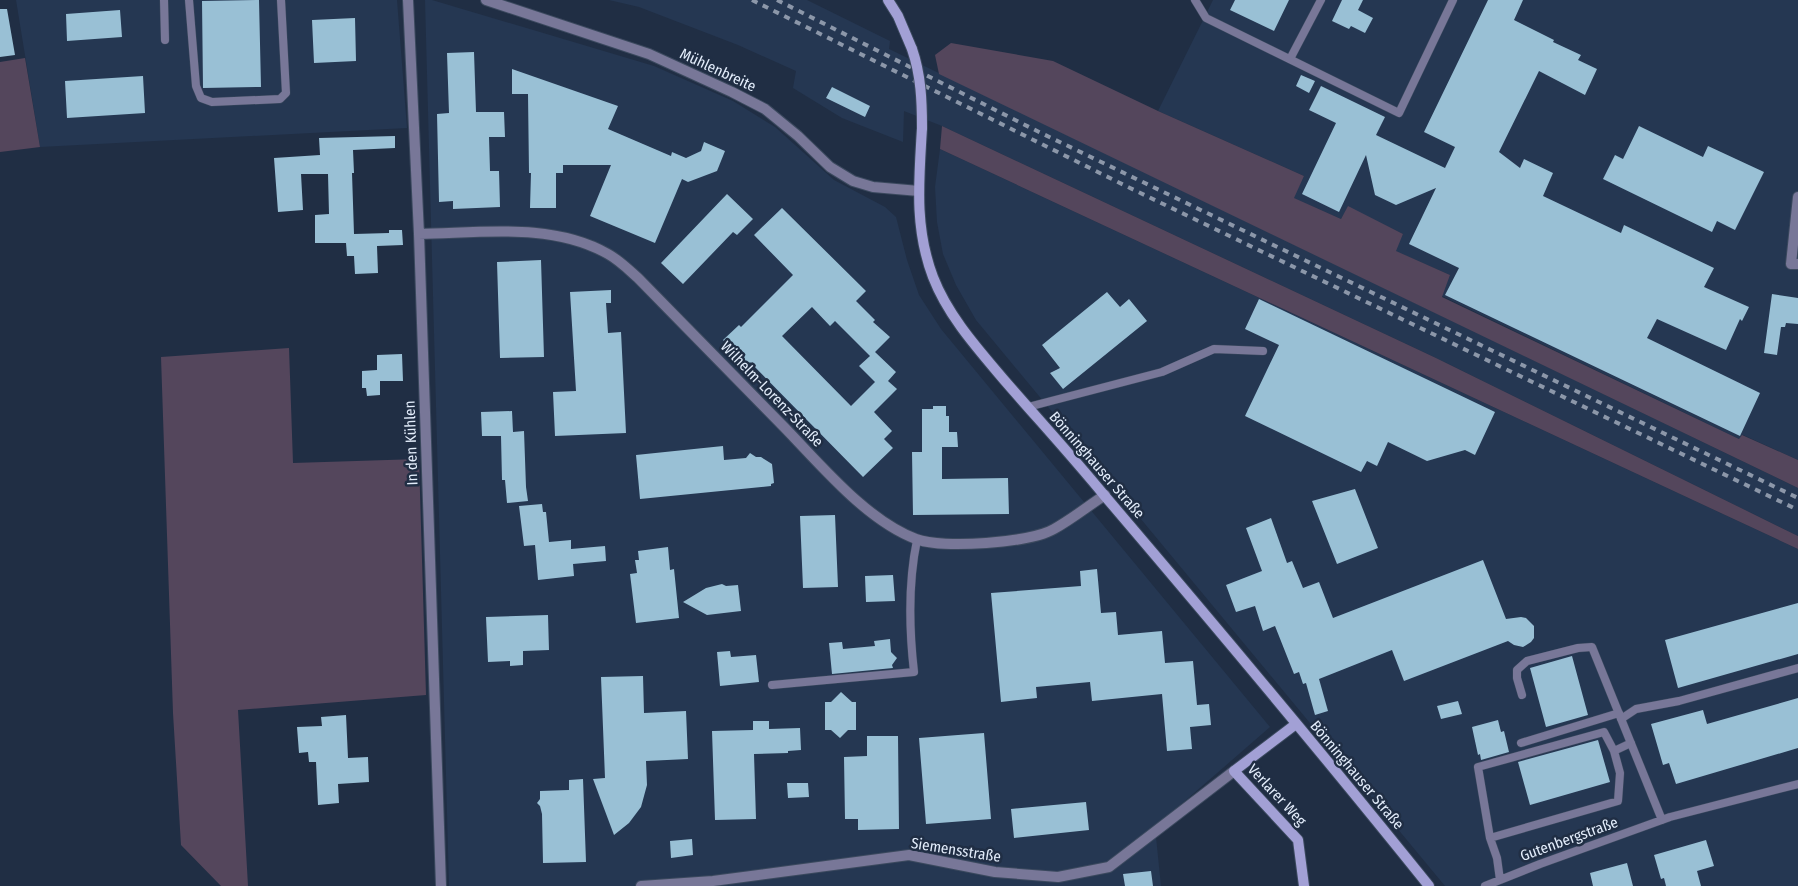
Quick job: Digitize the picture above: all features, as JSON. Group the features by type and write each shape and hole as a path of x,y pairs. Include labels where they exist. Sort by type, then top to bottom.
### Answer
{"main road":[{"name":"Bönninghauser Straße","path":"888,0 898,16 918,68 922,92 919,219 925,250 934,278 947,306 982,354 1105,495 1429,886"},
{"name":"Verlarer Weg","path":"1296,724 1234,771 1298,840 1304,886"}],"street":[{"name":"In den Kühlen","path":"408,0 419,234 441,886"},
{"name":"Mühlenbreite","path":"486,0 649,54 732,92 765,109 798,136 830,167 852,181 873,188 919,191"},
{"path":"1798,197 1791,264 1798,264"},
{"name":"Wilhelm-Lorenz-Straße","path":"419,234 546,233 577,241 608,254 638,278 834,479 879,520 917,540 963,544 1036,536 1054,529 1105,495"},
{"name":"Siemensstraße","path":"641,886 713,880 909,855 995,872 1058,878 1109,867 1234,771"}],"lane":[{"path":"164,0 165,40"},
{"path":"189,0 196,86 201,98 212,102 220,102 280,99 286,93 281,0"},
{"path":"1195,0 1206,18 1399,112 1453,0"},
{"path":"1290,59 1321,0"},
{"path":"1028,407 1162,372 1214,349 1263,351"},
{"path":"772,685 914,672 910,639 910,605 913,563 917,540"},
{"path":"1522,695 1517,678 1517,670 1527,661 1578,648 1592,647 1662,820"},
{"path":"1520,743 1620,716 1636,709 1679,702 1798,668"},
{"path":"1490,838 1618,801 1620,773 1614,751 1604,732 1478,767 1490,838 1497,858 1500,880"},
{"path":"1614,751 1631,743"},
{"name":"Gutenbergstraße","path":"1485,886 1662,820 1798,784"}],"shaded area":[{"path":"16,0 397,0 407,128 40,147"},
{"path":"425,0 432,0 654,66 733,101 775,127 834,180 885,207 896,217 907,260 919,295 941,329 1270,727 1155,827 1161,886 449,886"},
{"path":"609,0 807,0 890,41 889,49 1798,488 1798,536 1436,358 942,126 904,111 903,142 842,118 793,88 796,71 738,45 639,7"},
{"path":"1213,0 1798,0 1798,460 1743,435 1739,439 1442,296 1450,275 1395,251 1403,234 1348,207 1341,219 1293,198 1304,176 1158,111"},
{"path":"951,43 1053,61 1158,111 1304,176 1294,198 1341,219 1348,206 1403,234 1396,251 1450,275 1442,297 1739,439 1742,435 1798,460 1798,488 939,74 935,55"},
{"path":"25,58 40,147 0,152 0,62"},
{"path":"942,126 1436,358 1798,536 1798,549 940,149"},
{"path":"940,149 1798,549 1798,886 1445,886 976,320 956,285 943,254 937,222 935,187"},
{"path":"289,348 293,463 419,459 426,695 238,710 248,886 221,886 181,845 173,713 161,357"}],"building":[{"path":"259,0 261,87 203,88 202,1"},
{"path":"1235,0 1289,0 1274,31 1230,10"},
{"path":"1342,0 1363,0 1358,10 1373,18 1365,33 1351,26 1349,29 1332,21"},
{"path":"1488,0 1523,0 1514,20 1581,55 1578,60 1597,69 1585,95 1539,71 1499,152 1520,168 1524,159 1553,173 1543,196 1621,233 1624,225 1714,268 1704,287 1749,307 1742,321 1740,319 1726,350 1657,319 1647,338 1760,393 1740,436 1445,295 1459,268 1409,244 1436,188 1396,205 1375,195 1366,155 1339,212 1302,194 1336,123 1309,110 1321,86 1385,117 1376,135 1445,168 1455,147 1424,132"},
{"path":"0,9 7,9 15,55 0,57"},
{"path":"120,10 122,37 67,41 66,14"},
{"path":"355,18 356,61 314,63 312,20"},
{"path":"474,52 476,112 504,112 505,137 489,137 490,171 499,171 500,207 453,209 453,201 439,202 437,114 449,113 447,53"},
{"path":"512,69 618,106 608,129 671,156 672,152 686,158 701,151 704,142 725,151 717,171 688,182 682,179 655,243 590,216 611,165 563,165 563,173 556,173 556,208 530,208 531,173 529,173 528,94 512,94"},
{"path":"1301,75 1315,81 1309,93 1296,86"},
{"path":"143,76 145,113 67,118 65,81"},
{"path":"832,87 870,106 865,117 826,98"},
{"path":"1639,126 1703,157 1708,146 1764,172 1735,230 1717,221 1712,232 1603,179 1615,155 1623,159"},
{"path":"395,136 395,148 353,150 354,234 389,233 389,230 402,230 403,245 377,246 378,273 355,274 354,256 347,256 346,243 315,243 315,215 329,214 328,174 301,174 303,210 278,212 274,158 320,155 319,138"},
{"path":"727,194 753,219 737,235 733,232 683,284 661,263"},
{"path":"782,208 866,291 856,301 875,320 873,322 890,337 875,352 896,372 888,381 897,389 874,412 892,431 884,439 893,448 863,477 750,362 747,365 723,340 739,325 741,327 793,275 754,235","holes":["812,307 830,326 835,321 870,356 859,366 875,382 851,406 782,336"]},
{"path":"541,260 544,357 500,358 497,262"},
{"path":"611,290 611,303 606,303 608,333 621,332 626,433 555,436 553,392 576,391 570,292"},
{"path":"1107,292 1120,307 1129,299 1147,321 1063,389 1050,373 1060,368 1042,345"},
{"path":"1772,294 1798,298 1798,324 1786,323 1785,327 1781,327 1777,355 1764,353"},
{"path":"1259,299 1495,412 1475,455 1465,450 1427,461 1388,442 1377,466 1367,461 1361,472 1245,416 1279,345 1245,329"},
{"path":"402,354 403,381 380,381 380,395 367,396 366,388 362,388 362,371 377,370 377,355"},
{"path":"933,406 946,406 946,416 949,416 949,432 957,432 958,447 942,447 942,479 1008,478 1009,514 913,515 912,452 922,452 922,409 933,409"},
{"path":"512,411 513,432 524,431 528,501 507,503 505,480 502,480 501,436 482,436 481,412"},
{"path":"723,446 724,460 746,458 750,453 772,464 774,483 771,486 640,499 636,455"},
{"path":"1355,489 1378,548 1337,564 1312,501"},
{"path":"542,504 543,512 546,512 549,542 571,540 571,549 605,546 606,561 573,564 574,576 538,580 535,545 524,546 519,506"},
{"path":"835,515 838,587 803,588 800,516"},
{"path":"1271,518 1287,563 1292,561 1303,588 1319,582 1333,618 1483,560 1506,619 1526,618 1534,626 1534,638 1523,647 1508,641 1404,681 1392,650 1319,679 1328,711 1315,715 1306,683 1303,684 1299,672 1294,674 1275,626 1263,631 1255,606 1236,612 1226,585 1262,571 1246,528"},
{"path":"668,547 670,570 674,569 679,618 636,623 630,574 637,573 635,560 639,560 638,551"},
{"path":"1097,569 1101,613 1116,612 1118,635 1162,631 1165,663 1193,661 1197,705 1209,704 1211,725 1190,727 1192,749 1167,751 1162,694 1092,701 1090,682 1036,687 1037,698 1001,702 991,593 1081,586 1080,571"},
{"path":"893,575 895,601 866,602 865,576"},
{"path":"722,584 726,586 738,585 741,611 707,615 683,602 706,588"},
{"path":"1798,603 1798,654 1678,688 1665,640"},
{"path":"548,615 549,650 523,651 523,665 510,666 510,661 488,662 486,617"},
{"path":"890,639 891,652 897,658 892,665 893,668 832,674 829,643 842,642 843,649 875,646 874,641"},
{"path":"730,651 731,657 756,655 759,682 720,686 717,652"},
{"path":"1572,656 1588,715 1546,727 1530,668"},
{"path":"643,676 644,713 686,711 688,759 646,761 647,785 641,807 629,823 614,835 593,779 605,778 601,677"},
{"path":"841,692 852,702 856,702 856,730 848,730 840,738 831,730 825,730 825,702 831,702"},
{"path":"1798,698 1798,748 1676,784 1669,763 1663,765 1651,724 1703,710 1707,724"},
{"path":"1458,701 1462,714 1441,719 1437,706"},
{"path":"346,715 348,758 368,757 369,782 338,784 339,803 318,805 316,762 309,762 308,752 299,753 297,727 322,726 321,717"},
{"path":"1498,720 1501,732 1504,731 1509,752 1481,760 1480,754 1478,755 1472,727"},
{"path":"753,721 769,721 769,729 800,728 801,750 788,751 788,753 754,754 756,819 715,820 712,731 753,730"},
{"path":"984,733 991,819 926,824 919,738"},
{"path":"867,736 898,736 899,829 858,830 858,819 845,819 844,757 867,756"},
{"path":"1598,740 1610,782 1530,805 1518,762"},
{"path":"583,779 586,862 543,863 542,814 537,803 540,799 540,791 569,790 569,780"},
{"path":"787,783 808,783 809,797 788,798"},
{"path":"1086,802 1089,830 1014,838 1011,809"},
{"path":"692,839 693,855 671,858 670,841"},
{"path":"1706,840 1714,866 1697,871 1701,886 1666,886 1664,878 1661,879 1654,855"},
{"path":"1627,863 1633,886 1593,886 1590,873"},
{"path":"1151,871 1153,886 1125,886 1123,874"}],"railway":[{"path":"752,0 1130,188 1798,510"},
{"path":"777,0 1039,132 1798,498"}]}
